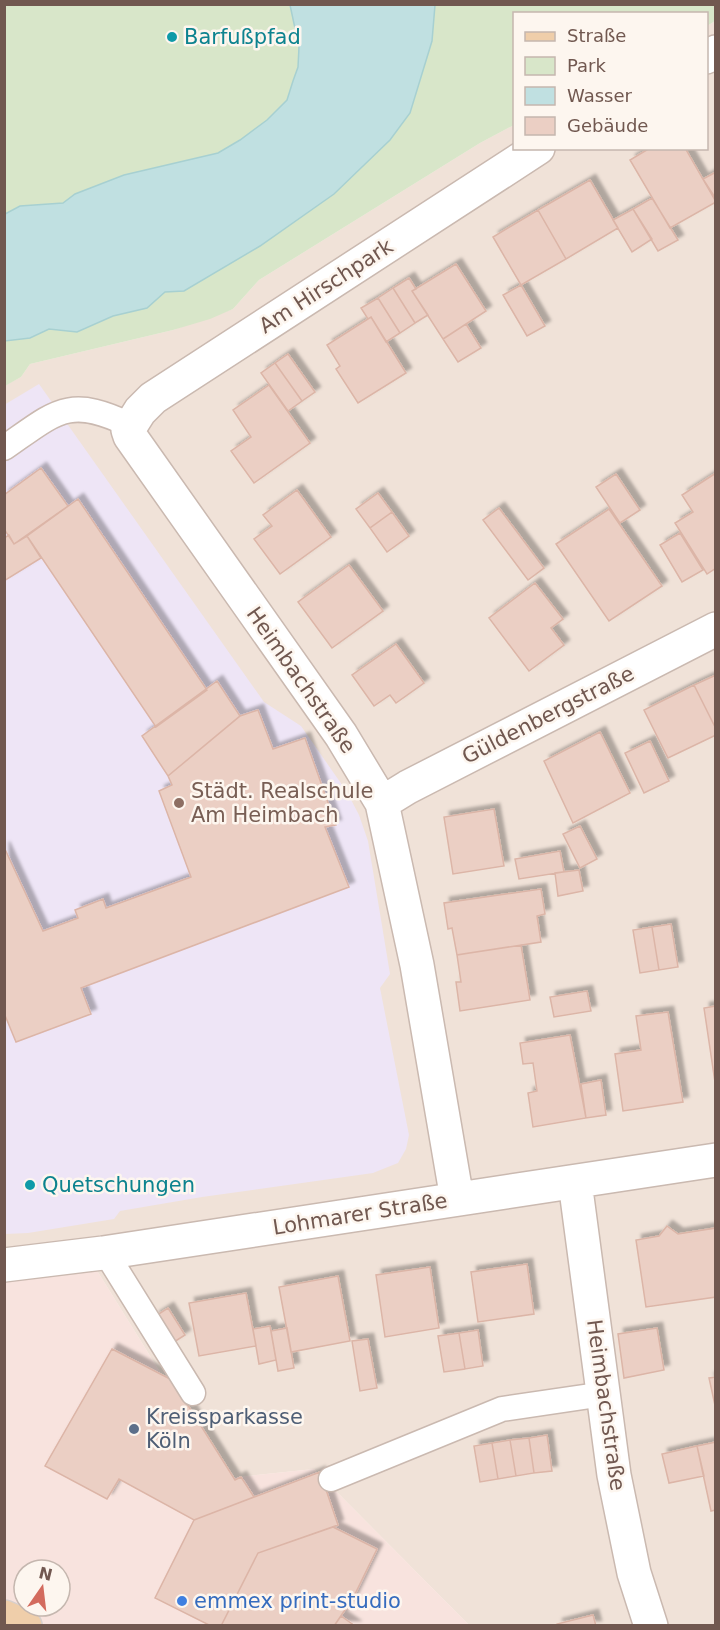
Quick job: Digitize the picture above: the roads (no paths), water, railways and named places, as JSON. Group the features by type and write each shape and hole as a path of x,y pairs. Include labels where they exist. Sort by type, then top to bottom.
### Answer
{"main road":[{"path":"4,1617 25,1626"}],"street":[{"name":"Am Hirschpark","path":"130,430 153,398 535,150"},
{"name":"Heimbachstraße","path":"130,430 341,735 381,803 417,965 457,1199"},
{"name":"Güldenbergstraße","path":"381,803 716,628"},
{"name":"Lohmarer Straße","path":"4,1265 106,1253 716,1160"},
{"name":"Heimbachstraße","path":"575,1182 614,1475 629,1551 651,1626"}],"lane":[{"path":"4,448 56,412 68,410 83,408 104,412 130,430"},
{"path":"106,1253 193,1393"},
{"path":"331,1479 502,1409 604,1394"}],"water":[{"path":"290,5 435,5 432,41 410,113 390,140 334,194 260,246 184,291 165,292 147,308 113,316 77,332 49,329 30,338 5,341 5,214 20,206 63,203 75,194 124,175 218,153 240,140 267,120 287,100 298,67 299,47"}],"place":[{"name":"Barfußpfad","path":"172,37"},
{"name":"Städt. Realschule Am Heimbach","path":"179,803"},
{"name":"Quetschungen","path":"30,1185"},
{"name":"Kreissparkasse Köln","path":"134,1429"},
{"name":"emmex print-studio","path":"182,1601"}]}
